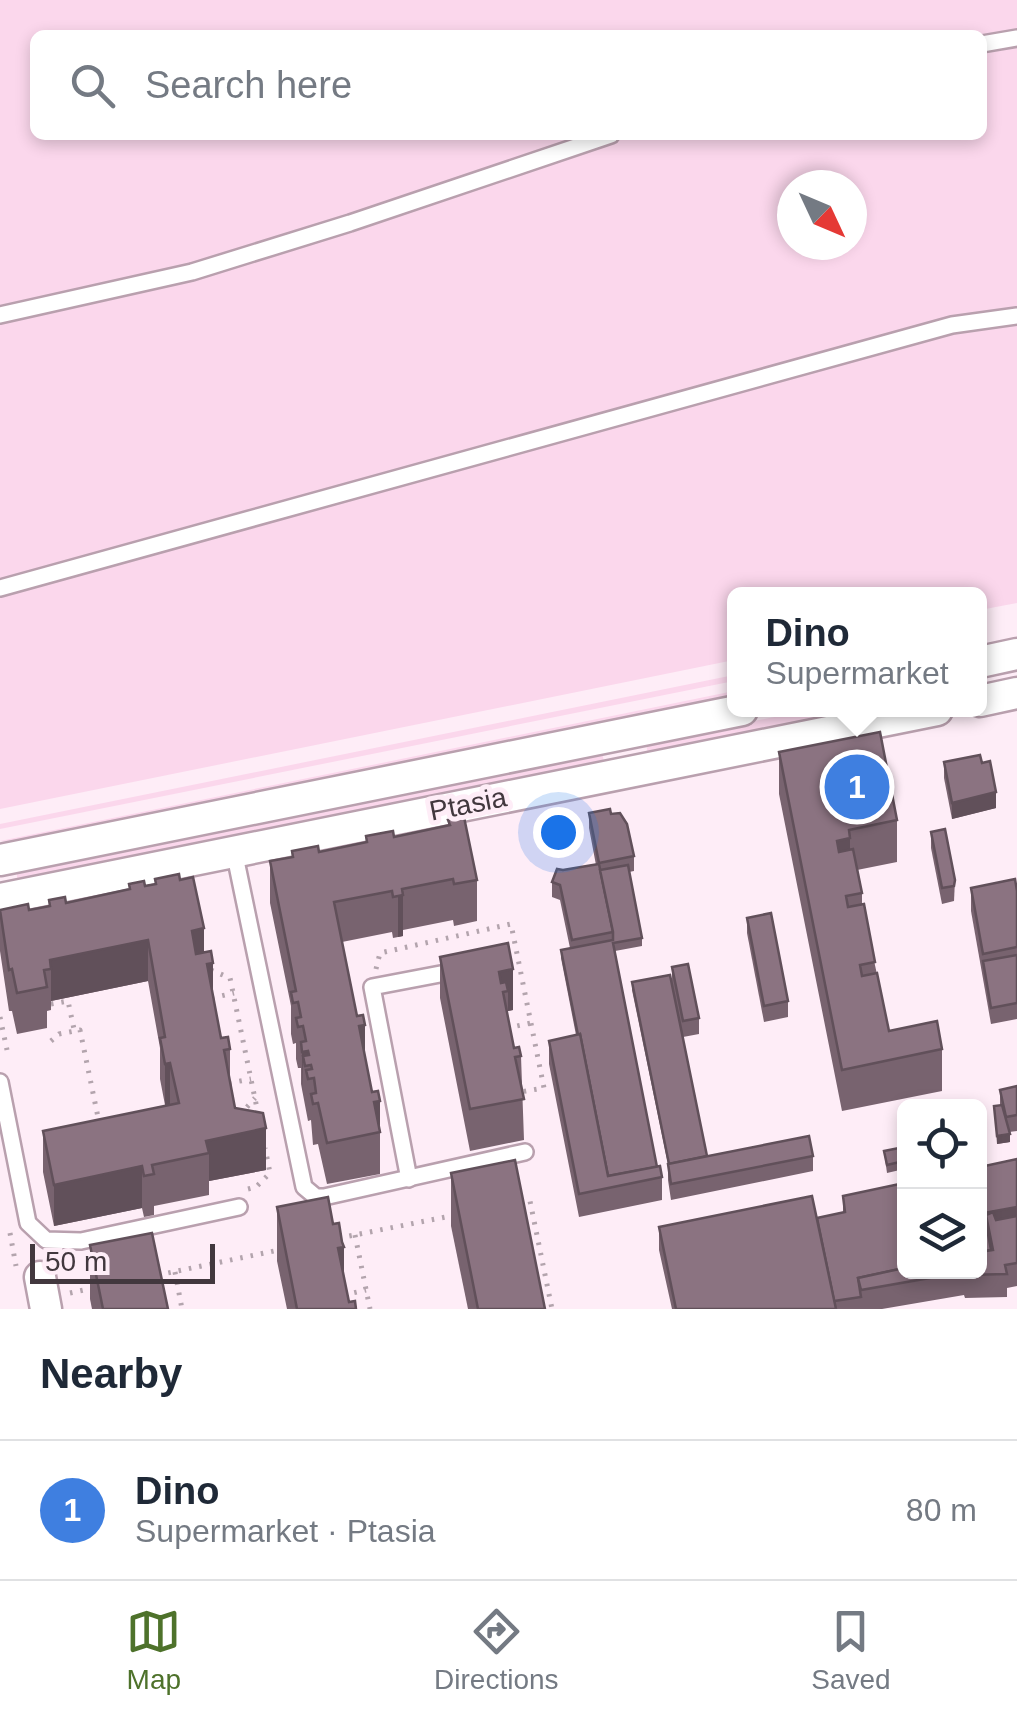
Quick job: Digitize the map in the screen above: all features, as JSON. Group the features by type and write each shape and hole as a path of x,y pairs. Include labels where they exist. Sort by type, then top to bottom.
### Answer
{"street":[{"path":"987,660 1017,654"},
{"path":"987,699 1017,693"},
{"name":"Ptasia","path":"0,860 727,713"},
{"name":"Ptasia","path":"0,898 902,717"}],"lane":[{"path":"987,43 1017,38"},
{"path":"0,315 192,272 350,224 596,140"},
{"path":"0,588 952,325 1017,316"},
{"path":"234,851 304,1187 324,1197 525,1152"},
{"path":"409,1179 372,987 512,960"},
{"path":"0,1082 28,1223 46,1240 81,1241 239,1199"}],"path":[{"path":"465,924 467,935"},
{"path":"372,987 380,953 511,924 512,960 531,1023 544,1088 520,1092"},
{"path":"398,937 401,949"},
{"path":"203,966 230,978 270,1174 239,1199"},
{"path":"212,998 234,993"},
{"path":"50,1004 68,1001 74,1030"},
{"path":"0,1017 7,1050"},
{"path":"507,1028 531,1023"},
{"path":"51,1042 59,1034 80,1030 103,1139"},
{"path":"229,1083 250,1079"},
{"path":"255,1098 235,1120 258,1115"},
{"path":"513,1204 530,1200 552,1309"},
{"path":"337,1239 460,1214"},
{"path":"7,1221 37,1290 100,1287"},
{"path":"355,1235 370,1309"},
{"path":"156,1276 284,1250"},
{"path":"524,1258 541,1255"},
{"path":"175,1272 182,1309"},
{"path":"342,1295 366,1290"}],"shaded area":[{"path":"0,0 1017,0 1017,603 987,609 987,587 727,587 727,661 0,809"},
{"path":"727,676 727,682 0,829 0,824"},
{"path":"727,692 727,699 15,843 0,841"},
{"path":"774,717 834,717 648,755 646,743"},
{"path":"602,751 604,763 17,879 17,871"}],"building":[{"path":"880,732 897,820 849,830 850,838 837,841 839,852 853,849 862,893 846,896 848,907 864,904 875,962 860,965 862,976 877,973 889,1031 937,1021 942,1049 842,1070 779,752"},
{"path":"980,755 982,763 990,761 996,792 952,803 944,762"},
{"path":"610,809 611,814 620,813 627,824 634,856 599,863 589,813"},
{"path":"464,817 477,880 454,884 453,879 402,889 403,895 393,897 392,891 334,902 357,1016 363,1015 365,1025 359,1026 372,1092 378,1091 380,1101 374,1102 380,1132 327,1143 318,1103 313,1104 311,1094 316,1093 314,1078 308,1079 306,1070 312,1069 311,1065 305,1066 303,1056 309,1055 308,1051 302,1052 301,1042 306,1041 303,1026 298,1027 296,1018 301,1017 298,1002 293,1003 291,992 296,991 270,861 293,857 292,851 318,846 319,852 367,842 366,836 393,831 394,837 450,825 448,820"},
{"path":"945,829 955,880 954,886 942,888 931,832"},
{"path":"599,864 613,932 572,940 560,885 552,882 557,869"},
{"path":"628,865 642,938 613,943 657,1167 608,1176 561,950 613,940 600,870"},
{"path":"179,874 180,880 193,877 204,928 192,931 196,954 211,951 213,963 207,964 221,1038 228,1037 230,1049 224,1050 235,1108 263,1113 266,1128 206,1141 209,1153 152,1165 154,1174 144,1176 142,1166 54,1185 43,1131 179,1103 160,1038 165,1037 148,940 50,960 51,969 44,970 47,987 17,993 12,969 9,970 0,910 28,904 29,910 50,906 49,900 65,897 66,903 130,889 129,884 156,884 155,879"},
{"path":"1015,879 1017,947 983,954 971,888"},
{"path":"771,913 788,1001 764,1006 747,918"},
{"path":"508,943 513,969 499,972 508,991 503,992 514,1048 519,1047 521,1056 515,1057 524,1099 470,1109 440,957"},
{"path":"1017,955 1017,1003 991,1008 983,961"},
{"path":"688,964 699,1018 683,1021 672,967"},
{"path":"670,975 707,1156 669,1164 632,982"},
{"path":"580,1034 608,1176 660,1166 662,1177 579,1194 549,1041"},
{"path":"1017,1086 1017,1115 1006,1117 1000,1090"},
{"path":"1002,1105 1010,1134 997,1136 994,1106"},
{"path":"809,1136 813,1156 671,1184 668,1164"},
{"path":"897,1148 897,1163 887,1165 884,1151"},
{"path":"1017,1159 1017,1207 987,1212 987,1165"},
{"path":"515,1160 545,1309 478,1309 451,1173"},
{"path":"897,1184 897,1270 858,1278 861,1297 834,1301 817,1218 845,1212 843,1196"},
{"path":"812,1196 836,1309 676,1309 659,1227"},
{"path":"328,1197 333,1224 339,1223 344,1247 338,1248 349,1302 355,1301 356,1309 297,1309 277,1207"},
{"path":"993,1212 996,1220 1017,1216 1017,1263 1005,1265 1007,1274 987,1274 987,1251 993,1250 987,1215"},
{"path":"152,1233 168,1309 103,1309 90,1245"},
{"path":"897,1270 897,1279 924,1279 861,1290 858,1278"}],"place":[{"name":"Dino","path":"857,787"}]}
